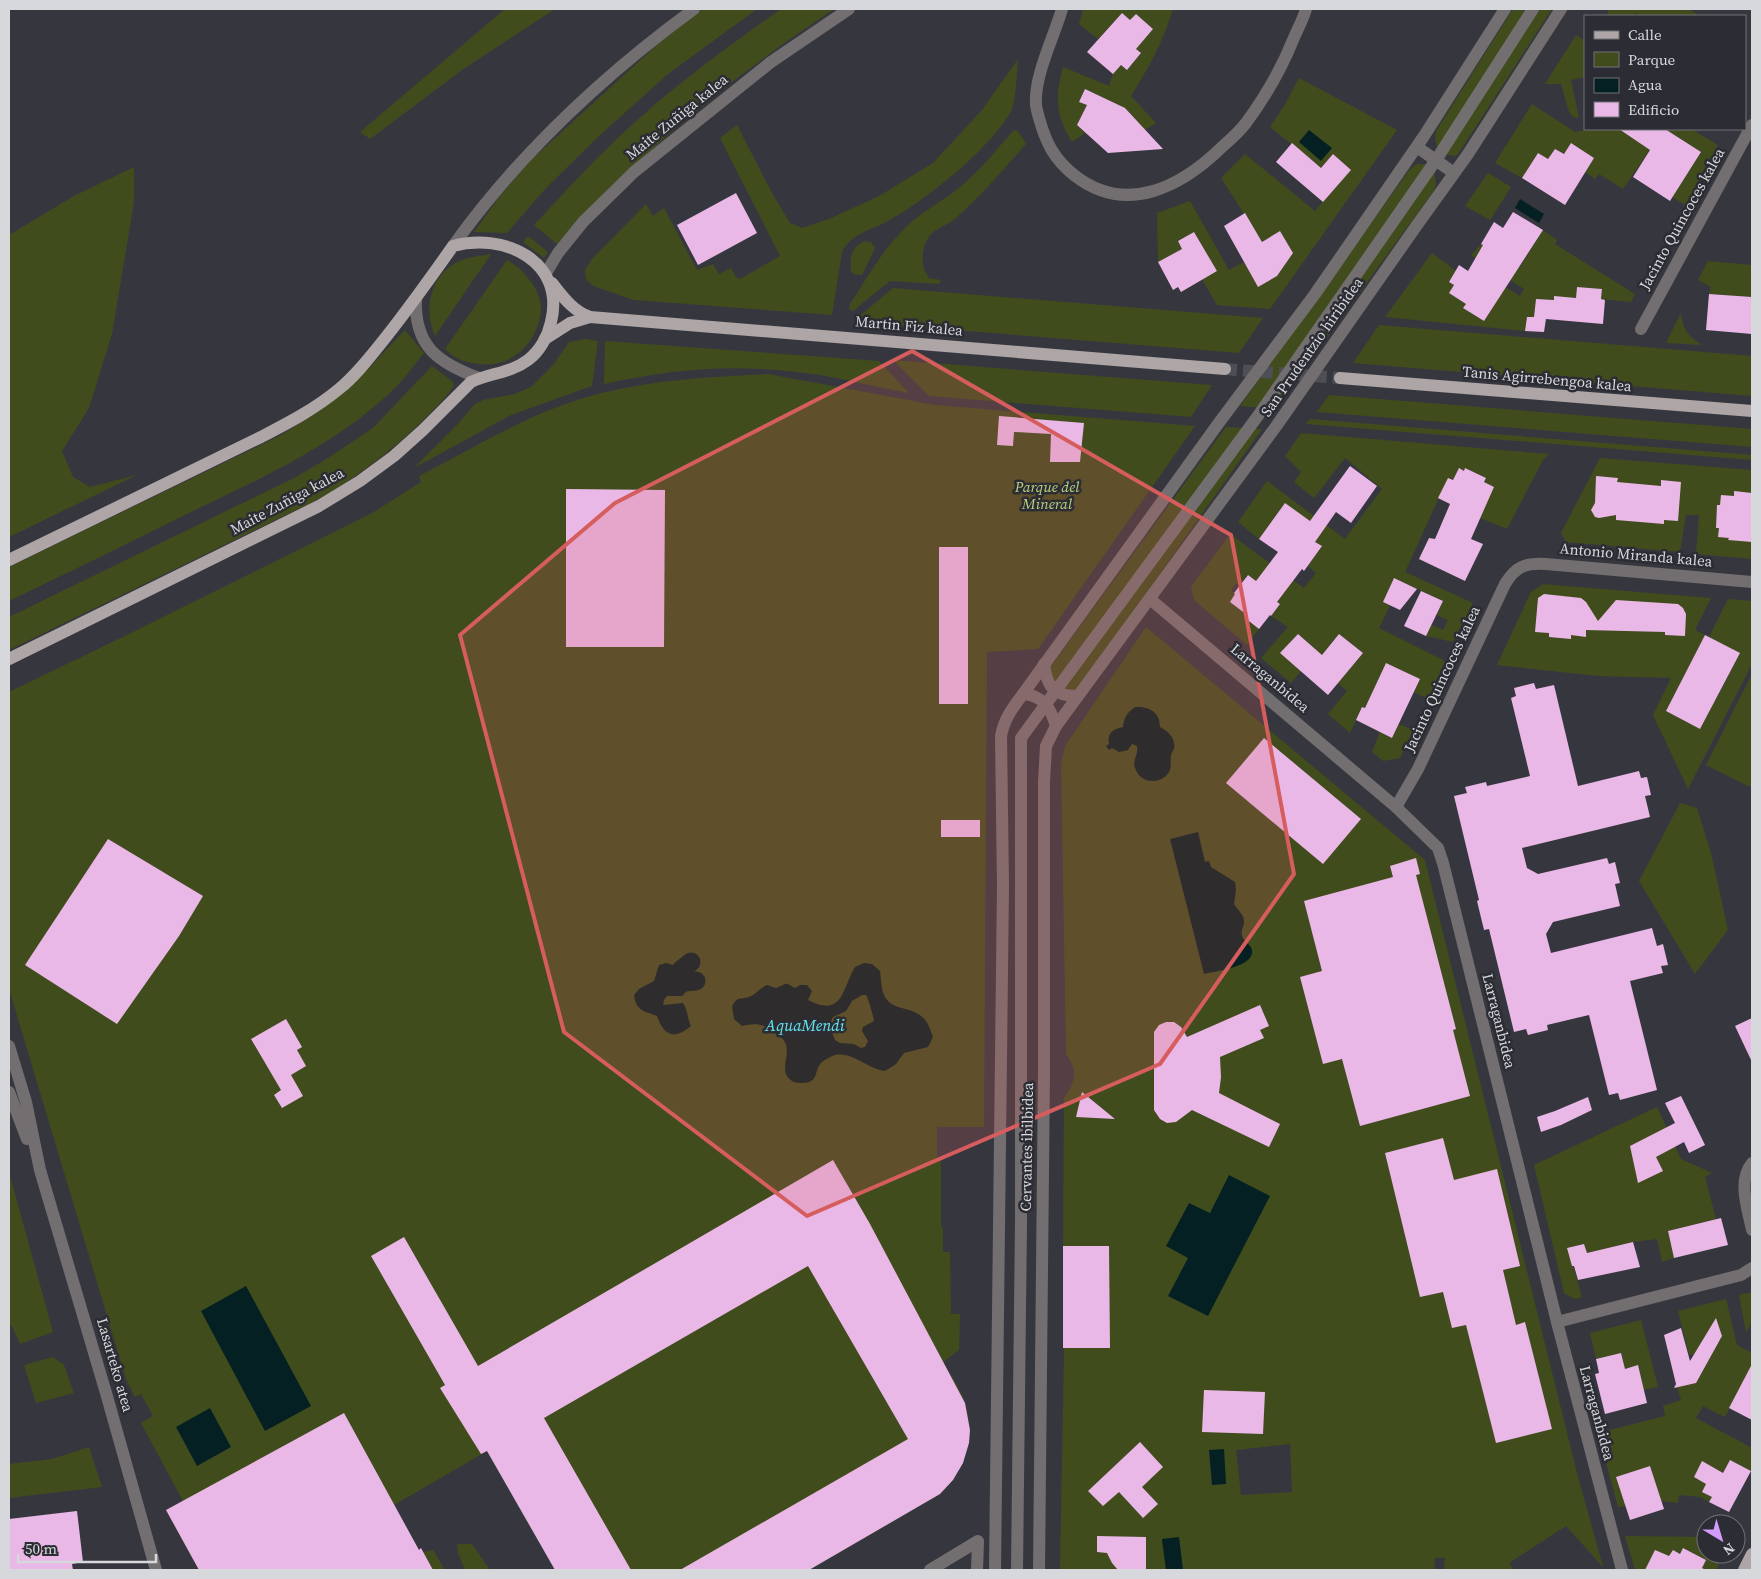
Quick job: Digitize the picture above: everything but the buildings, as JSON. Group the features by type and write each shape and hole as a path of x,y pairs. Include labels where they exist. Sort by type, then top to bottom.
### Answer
{"main road":[{"path":"9,560 261,438 313,408 340,389 362,367 416,299 453,246 469,241 489,242 507,247 524,254 538,263 547,276"},
{"name":"Martin Fiz kalea","path":"547,276 572,306 581,314 590,317 1225,370"},
{"name":"Maite Zuñiga kalea","path":"9,659 319,506 360,481 394,456 471,382 512,369 528,360 541,346 549,330 554,313 554,299 547,276"},
{"name":"Martin Fiz kalea","path":"545,339 570,324 590,317"},
{"name":"Tanis Agirrebengoa kalea","path":"1340,378 1752,411"},
{"path":"1744,1570 1752,1554"}],"street":[{"path":"453,246 508,177 571,111 659,35 694,9"},
{"name":"Maite Zuñiga kalea","path":"547,276 558,253 583,222 634,172 771,62 849,9"},
{"path":"1062,9 1037,84 1036,104 1043,132 1050,149 1064,167 1075,176 1102,191 1122,195 1150,193 1170,186 1193,173 1246,124 1281,70 1306,9"},
{"name":"San Prudentzio hiribidea","path":"1001,736 1006,718 1044,664 1315,294 1417,147 1505,9"},
{"name":"San Prudentzio hiribidea","path":"1021,738 1249,429 1436,160 1533,9"},
{"name":"San Prudentzio hiribidea","path":"1056,726 1277,425 1454,173 1561,9"},
{"name":"Jacinto Quincoces kalea","path":"1641,329 1752,125"},
{"path":"1417,147 1454,173"},
{"path":"416,299 416,316 421,336 433,352 445,364 479,378"},
{"name":"Antonio Miranda kalea","path":"1518,568 1531,563 1752,582"},
{"name":"Jacinto Quincoces kalea","path":"1396,806 1418,769 1510,574 1518,568"},
{"name":"Larraganbidea","path":"1150,599 1396,806 1438,848 1557,1322 1622,1570"},
{"path":"1044,664 1048,682 1055,691 1062,695 1078,696"},
{"path":"1023,694 1030,694 1046,704 1052,712 1056,726"},
{"name":"Cervantes ibilbidea","path":"1039,1570 1044,1082 1044,782 1046,746 1056,726"},
{"name":"Cervantes ibilbidea","path":"995,1570 1003,895 1001,736"},
{"name":"Cervantes ibilbidea","path":"1017,1570 1021,1232 1021,738"},
{"name":"Lasarteko atea","path":"9,1046 26,1102 40,1170 106,1392 156,1570"},
{"name":"Lasarteko atea","path":"9,1092 40,1170"},
{"path":"1752,1163 1744,1176 1752,1230"},
{"path":"1557,1322 1741,1275 1752,1268"},
{"path":"930,1570 978,1541 977,1570"}],"highlighted area":[{"path":"912,351 1231,535 1294,874 1160,1064 807,1216 564,1032 460,635 615,503"}],"green space":[{"path":"505,9 555,9 462,70 370,139 360,132"},
{"path":"703,9 757,9 668,74 599,136 546,188 507,233 474,232 500,196 532,159 658,44"},
{"path":"781,9 834,9 733,81 677,127 607,190 557,244 534,225 599,156 641,117 699,69"},
{"path":"1083,9 1173,9 1155,54 1131,96 1156,123 1145,130 1125,108 1085,89 1079,102 1087,105 1077,125 1085,133 1072,142 1066,132 1058,105 1063,67 1109,86 1113,74 1121,65 1127,70 1141,54 1136,49 1153,29 1136,14 1130,20 1122,13 1098,39 1079,24"},
{"path":"1513,9 1552,9 1460,151 1456,156 1446,154 1437,146 1436,131"},
{"path":"1607,9 1689,9 1698,15 1639,15 1636,13 1635,15 1607,15 1609,11"},
{"path":"1576,35 1584,40 1584,77 1571,80 1579,118 1573,117 1569,112 1561,84 1545,84"},
{"path":"1018,59 1012,109 1003,124 990,139 939,187 888,221 862,233 846,246 842,252 832,315 634,300 593,286 586,279 585,270 592,259 646,204 653,216 664,208 697,270 713,264 719,274 731,268 736,277 740,279 780,256 720,138 737,125 772,193 790,223 802,228 829,219 879,196 933,163 982,110"},
{"path":"1299,78 1397,130 1270,309 1217,305 1202,279 1217,271 1194,232 1178,241 1182,249 1158,262 1157,213 1190,201 1229,270 1244,262 1258,286 1277,276 1293,253 1280,231 1262,242 1221,178 1245,154 1315,211 1350,170 1333,154 1321,168 1270,127"},
{"path":"1532,104 1575,132 1585,130 1663,130 1623,189 1599,174 1595,179 1585,172 1594,158 1571,143 1564,154 1555,149 1548,159 1538,153 1522,178 1495,163"},
{"path":"1016,130 1026,144 992,183 965,210 952,221 934,231 928,238 922,258 924,269 929,278 941,280 939,284 890,281 853,311 849,309 850,304 876,264 906,227 968,180"},
{"path":"1667,130 1693,130 1718,145 1685,205 1672,197 1701,152"},
{"path":"1417,164 1425,164 1434,170 1436,185 1432,193 1275,409 1240,406 1410,169"},
{"path":"134,167 134,202 112,334 89,408 62,451 73,477 90,487 137,475 9,537 9,235 74,196"},
{"path":"1488,173 1511,187 1490,220 1465,206"},
{"path":"1543,230 1557,240 1555,244 1635,294 1631,302 1601,299 1602,289 1577,287 1576,298 1554,297 1554,300 1536,299 1534,317 1527,317 1525,331 1385,317 1432,253 1456,271 1449,281 1454,285 1449,293 1466,304 1463,308 1484,321 1505,287 1520,296 1524,289 1471,255 1481,244 1520,267"},
{"path":"528,236 548,252 544,258 523,242"},
{"path":"864,241 871,242 875,248 862,275 856,275 851,272 851,257 853,250"},
{"path":"491,254 435,336 430,316 430,306 431,296 439,278 446,270 458,262 472,257"},
{"path":"507,260 525,274 538,294 541,309 539,321 530,342 513,357 503,362 480,364 470,363 457,358 445,349"},
{"path":"1708,261 1752,265 1752,297 1709,294 1711,287 1698,280"},
{"path":"893,288 1263,318 1239,353 856,322 857,318"},
{"path":"1681,313 1687,332 1702,345 1666,343"},
{"path":"1379,325 1752,356 1752,396 1353,363"},
{"path":"405,330 424,353 395,388 348,427 323,444 271,473 9,601 9,567 281,435 308,418 367,370"},
{"path":"585,339 598,341 592,386 511,415 414,468 475,404 483,400 515,394 531,387 553,365 569,342"},
{"path":"605,341 879,361 909,393 820,375 792,371 738,368 659,374 604,384"},
{"path":"893,360 1212,385 1191,417 929,396"},
{"path":"432,366 452,381 454,385 449,392 408,435 341,486 327,495 9,650 9,617 294,478 328,458 373,428"},
{"name":"Parque del Mineral","path":"768,374 935,405 1195,426 1038,649 987,652 984,1127 937,1127 937,1159 941,1160 943,1252 950,1252 951,1314 960,1314 959,1350 943,1362 962,1395 969,1422 967,1448 963,1461 957,1473 940,1494 809,1570 555,1570 487,1451 394,1505 407,1529 332,1570 199,1570 166,1510 183,1501 141,1423 153,1416 141,1394 135,1397 126,1379 9,989 9,692 372,513 421,482 419,476 501,432 543,413 565,404 609,391 654,383"},
{"path":"1329,395 1752,429 1752,447 1317,412"},
{"path":"1310,419 1752,455 1752,460 1306,424"},
{"path":"1226,427 1262,429 1078,690 1067,691 1047,675 1051,666"},
{"path":"1301,433 1549,454 1543,460 1507,529 1480,518 1486,478 1466,468 1464,471 1459,469 1453,480 1448,478 1405,572 1473,603 1453,642 1426,636 1431,625 1443,630 1448,620 1437,615 1443,601 1394,578 1383,602 1390,605 1379,628 1445,661 1428,699 1414,692 1420,679 1386,663 1365,708 1362,707 1350,733 1328,714 1347,691 1338,683 1363,653 1339,634 1322,655 1298,634 1281,653 1301,671 1291,683 1261,658 1288,627 1271,616 1280,604 1274,600 1264,571 1256,581 1247,575 1242,582 1239,581 1231,590 1235,594 1230,602 1247,615 1245,618 1259,629 1247,645 1194,600 1191,587 1230,534 1304,588 1316,573 1308,566 1321,546 1315,542 1285,503 1259,539 1238,522 1267,481 1345,539 1382,489 1345,458 1314,498 1294,482 1301,472 1285,456"},
{"path":"1600,458 1752,470 1752,559 1696,554 1699,515 1686,515 1680,552 1566,542 1561,533"},
{"path":"1543,584 1711,598 1695,630 1705,635 1666,711 1700,729 1740,654 1709,637 1728,599 1752,601 1752,666 1688,789 1653,715 1671,678 1598,676 1497,665 1531,592"},
{"path":"1146,627 1425,860 1577,1473 1603,1567 1566,1526 1509,1563 1513,1570 1444,1570 1445,1558 1435,1558 1434,1570 1183,1570 1179,1538 1162,1539 1166,1570 1060,1570 1064,1354 1064,1098 1071,1087 1074,1076 1073,1066 1066,1054 1061,764 1065,746","holes":["1290,1444 1292,1492 1241,1495 1236,1450"]},
{"path":"1752,674 1752,783 1750,787 1706,765"},
{"path":"1399,724 1413,730 1400,758 1383,761 1372,752 1380,732 1392,738"},
{"path":"1680,803 1697,808 1711,853 1728,930 1695,974 1639,881"},
{"path":"1657,1107 1681,1159 1712,1173 1705,1177 1716,1219 1668,1231 1674,1258 1662,1262 1657,1239 1633,1242 1587,1253 1584,1244 1568,1248 1582,1297 1574,1299 1564,1293 1534,1165"},
{"path":"9,1172 53,1332 20,1344 12,1326 9,1326"},
{"path":"1752,1292 1752,1321 1746,1333 1739,1295"},
{"path":"1726,1299 1737,1345 1752,1353 1752,1368 1725,1417 1703,1406 1696,1418 1752,1448 1752,1471 1730,1460 1723,1473 1702,1462 1694,1477 1706,1484 1702,1492 1712,1497 1709,1502 1700,1497 1679,1495 1678,1503 1661,1501 1650,1466 1617,1477 1626,1506 1618,1507 1598,1433 1665,1416 1663,1406 1681,1400 1677,1387 1695,1383 1722,1336 1716,1319 1694,1355 1689,1355 1678,1311"},
{"path":"1641,1320 1658,1387 1644,1390 1638,1366 1625,1369 1621,1353 1596,1359 1590,1333"},
{"path":"53,1357 64,1365 74,1393 36,1403 24,1365"},
{"path":"89,1447 102,1487 9,1498 9,1464 52,1459"},
{"path":"1625,1536 1696,1537 1696,1555 1684,1548 1680,1554 1673,1550 1668,1559 1646,1569 1648,1570 1635,1570"},
{"path":"457,1544 472,1544 490,1570 465,1570 458,1553"},
{"path":"433,1550 445,1570 433,1570 423,1552"},
{"path":"1704,1564 1719,1564 1716,1570 1701,1569"}],"water":[{"path":"1309,130 1332,148 1321,161 1299,142"},
{"path":"1520,199 1544,214 1539,223 1515,208"},
{"path":"1135,707 1153,711 1158,717 1160,727 1174,741 1170,770 1165,776 1156,781 1146,780 1141,777 1135,768 1137,746 1132,744 1128,750 1119,752 1112,748 1109,750 1106,746 1109,744 1110,734 1116,729 1123,727 1126,716"},
{"path":"1198,832 1205,862 1209,861 1211,867 1235,882 1234,904 1243,918 1242,935 1252,950 1251,956 1241,964 1225,970 1204,974 1170,839"},
{"path":"666,963 680,969 687,991 682,996 667,996 664,1000 663,1005 683,1003 687,1011 691,1026 675,1034 666,1032 657,1016 639,1007 634,995 639,989 654,981 659,965"},
{"name":"AquaMendi","path":"864,963 872,964 880,971 882,989 887,1000 891,1004 917,1013 923,1018 933,1037 928,1047 904,1053 896,1064 885,1071 845,1055 832,1056 819,1065 812,1081 797,1083 792,1081 786,1073 787,1050 783,1039 762,1025 742,1026 734,1019 732,1007 735,1001 751,996 767,985 776,988 787,984 795,988 800,985 807,985 812,991 808,1000 828,1006 835,1003 844,992 855,967","holes":["862,995 866,995 874,1021 863,1027 862,1031 868,1041 865,1047 861,1048 854,1044 840,1043 835,1040 829,1025 833,1017 846,1011 852,1001"]},
{"path":"1229,1175 1270,1196 1208,1316 1168,1296 1188,1258 1166,1246 1189,1203 1210,1213"},
{"path":"246,1286 311,1406 265,1431 201,1311"},
{"path":"210,1408 231,1447 197,1466 176,1427"},
{"path":"1224,1449 1226,1484 1212,1485 1209,1450"},
{"path":"1179,1537 1183,1570 1166,1570 1162,1539"}],"waterway":[{"path":"681,970 691,962"},
{"path":"685,982 696,981"}],"tunnel":[{"path":"1225,369 1340,378"}]}
